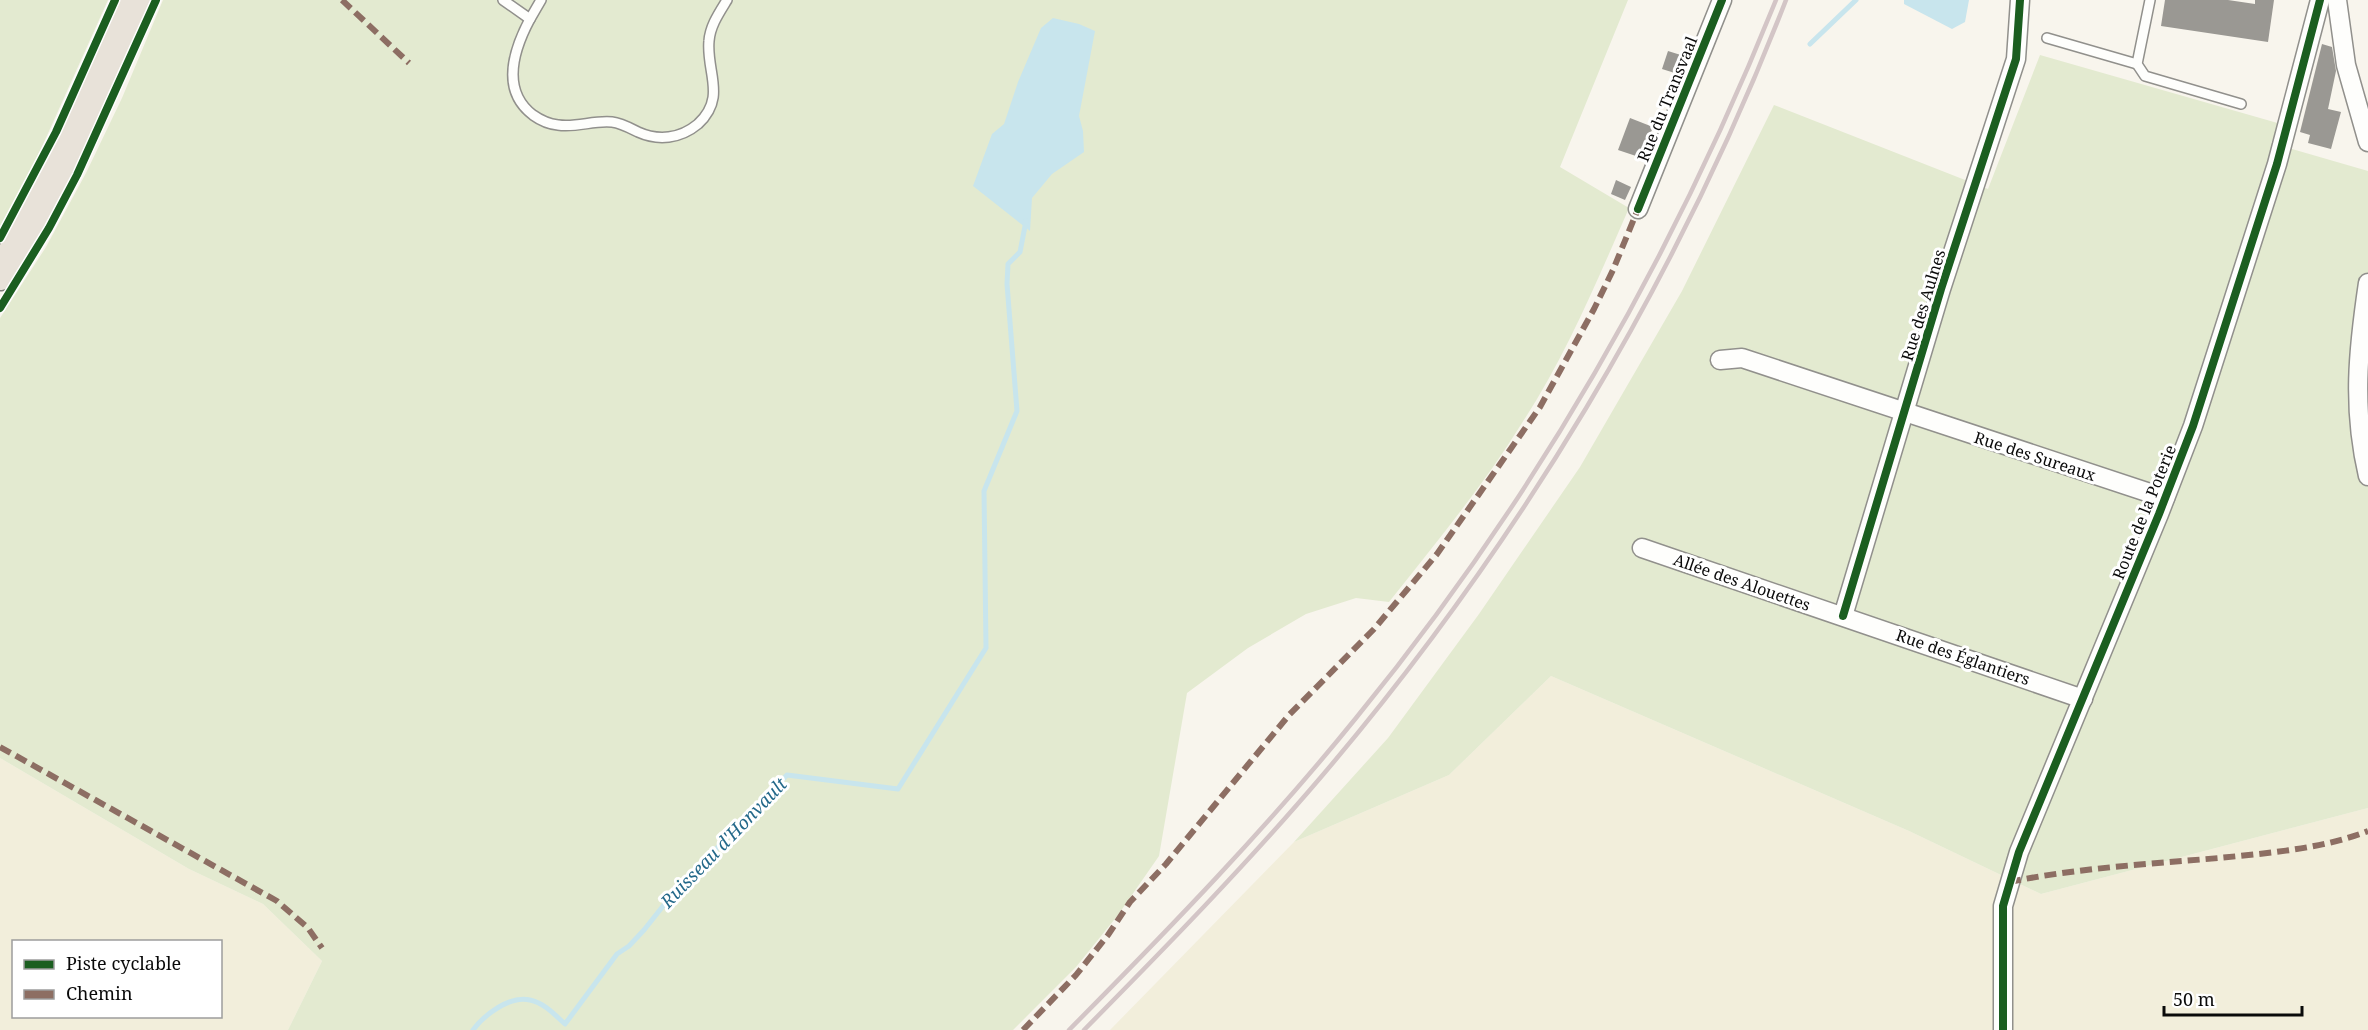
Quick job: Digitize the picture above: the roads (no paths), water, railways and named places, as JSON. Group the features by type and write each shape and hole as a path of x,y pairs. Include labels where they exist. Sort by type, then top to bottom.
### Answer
{"main road":[{"path":"0,275 43,201 67,153 136,0"}],"street":[{"name":"Rue du Transvaal","path":"1638,209 1722,0"},
{"name":"Rue des Aulnes","path":"1843,616 1941,289 2016,58 2020,0"},
{"name":"Route de la Poterie","path":"2004,1030 2003,906 2005,894 2019,852 2166,498 2199,409 2277,164 2320,0"},
{"path":"2337,0 2346,65 2368,142"},
{"path":"2368,283 2358,357 2357,394 2360,435 2368,476"},
{"name":"Rue des Sureaux","path":"1720,360 1742,358 2166,498"},
{"name":"Allée des Alouettes","path":"1642,548 1843,616"},
{"name":"Rue des Églantiers","path":"1843,616 2083,699"}],"lane":[{"path":"503,0 530,19"},
{"path":"541,0 530,19 516,53 512,74 515,94 527,111 545,122 556,125 573,126 610,122 648,136 666,138 692,128 709,108 714,82 709,41 713,25 728,0"},
{"path":"2137,64 2150,0"},
{"path":"2047,38 2137,64 2145,76 2241,104"}],"water":[{"path":"1904,0 1969,0 1965,22 1952,29 1904,4"},
{"path":"1053,18 1079,24 1095,31 1079,116 1083,131 1084,152 1052,174 1032,198 1030,231 973,186 992,134 1004,124 1018,82 1041,28"}],"waterway":[{"path":"1810,44 1856,0"},
{"name":"Ruisseau d'Honvault","path":"473,1030 498,1008 506,1003 522,999 530,1000 549,1009 565,1024 617,954 629,946 671,896 787,775 898,789 986,648 984,491 1017,411 1007,284 1008,264 1020,252 1026,221"}],"railway":[{"path":"1069,1030 1180,916 1288,799 1421,636 1482,551 1539,464 1644,284 1691,191 1776,0"},
{"path":"1084,1030 1175,937 1321,777 1393,689 1461,598 1526,504 1586,408 1695,208 1743,105 1786,0"}]}
